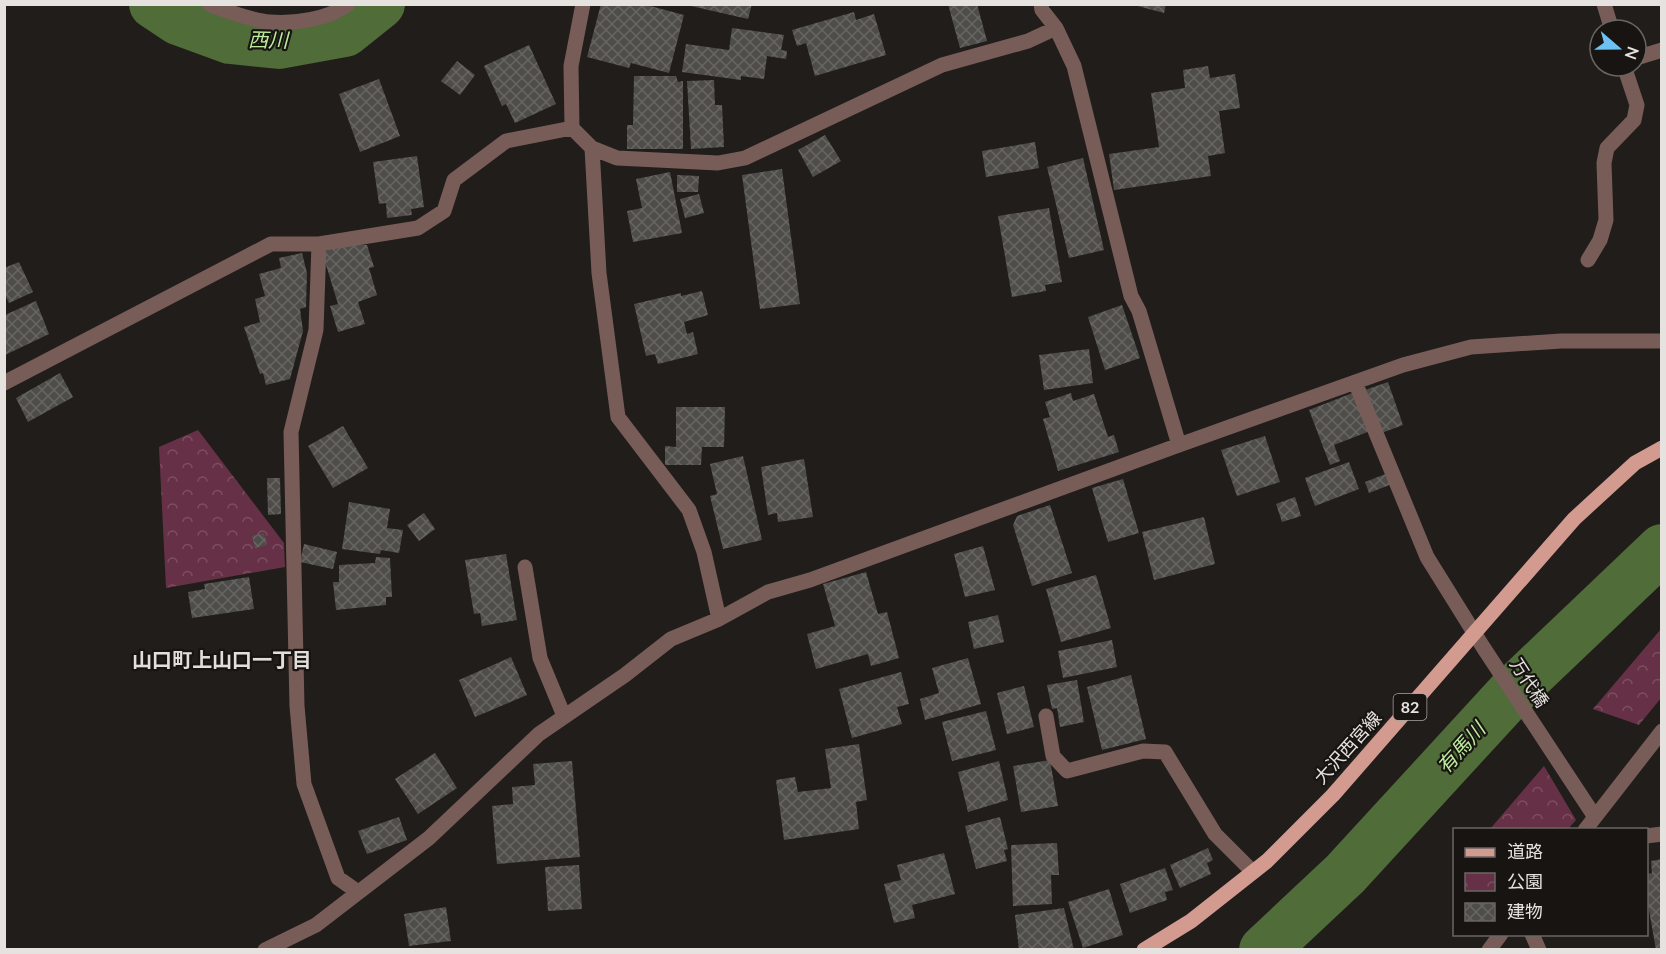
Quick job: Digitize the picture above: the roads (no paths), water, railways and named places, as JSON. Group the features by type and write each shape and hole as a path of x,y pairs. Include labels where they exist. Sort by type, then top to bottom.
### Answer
{"main road":[{"name":"大沢西宮線","path":"1144,950 1191,921 1267,861 1332,795 1574,519 1635,463 1662,448"}],"street":[{"path":"210,5 269,22 314,20 340,11 348,4"},
{"path":"583,4 571,66 572,128 592,148 617,158 718,164 745,158 942,66 1028,41 1056,28"},
{"path":"1041,4 1042,10 1056,28 1074,66 1131,296 1139,311 1179,445"},
{"path":"1588,260 1600,240 1606,220 1604,163 1607,148 1634,120 1637,105 1628,78"},
{"path":"4,383 271,244 320,244 418,228 444,211 454,180 506,141 572,128"},
{"path":"592,148 599,273 618,417 689,510 704,552 719,619"},
{"path":"320,244 316,330 291,432 297,706 304,784 338,878 358,892"},
{"path":"265,950 316,925 429,838 538,734 625,675 671,639 719,619 768,592 810,580 1403,365 1471,347 1561,341 1662,341"},
{"name":"万代橋","path":"1355,382 1427,557 1474,634 1595,817"},
{"path":"525,567 540,658 564,716"},
{"path":"1046,716 1053,756 1067,771 1143,751 1165,752 1215,834 1253,872"},
{"path":"1587,828 1662,731"},
{"path":"1489,950 1500,936"},
{"path":"1533,936 1539,950"}],"waterway":[{"name":"西川","path":"154,4 178,20 230,39 279,44 345,32 380,4"},
{"name":"有馬川","path":"1264,950 1345,874 1514,690 1662,549"}],"district":[{"name":"山口町上山口一丁目","path":"222,660"}]}
